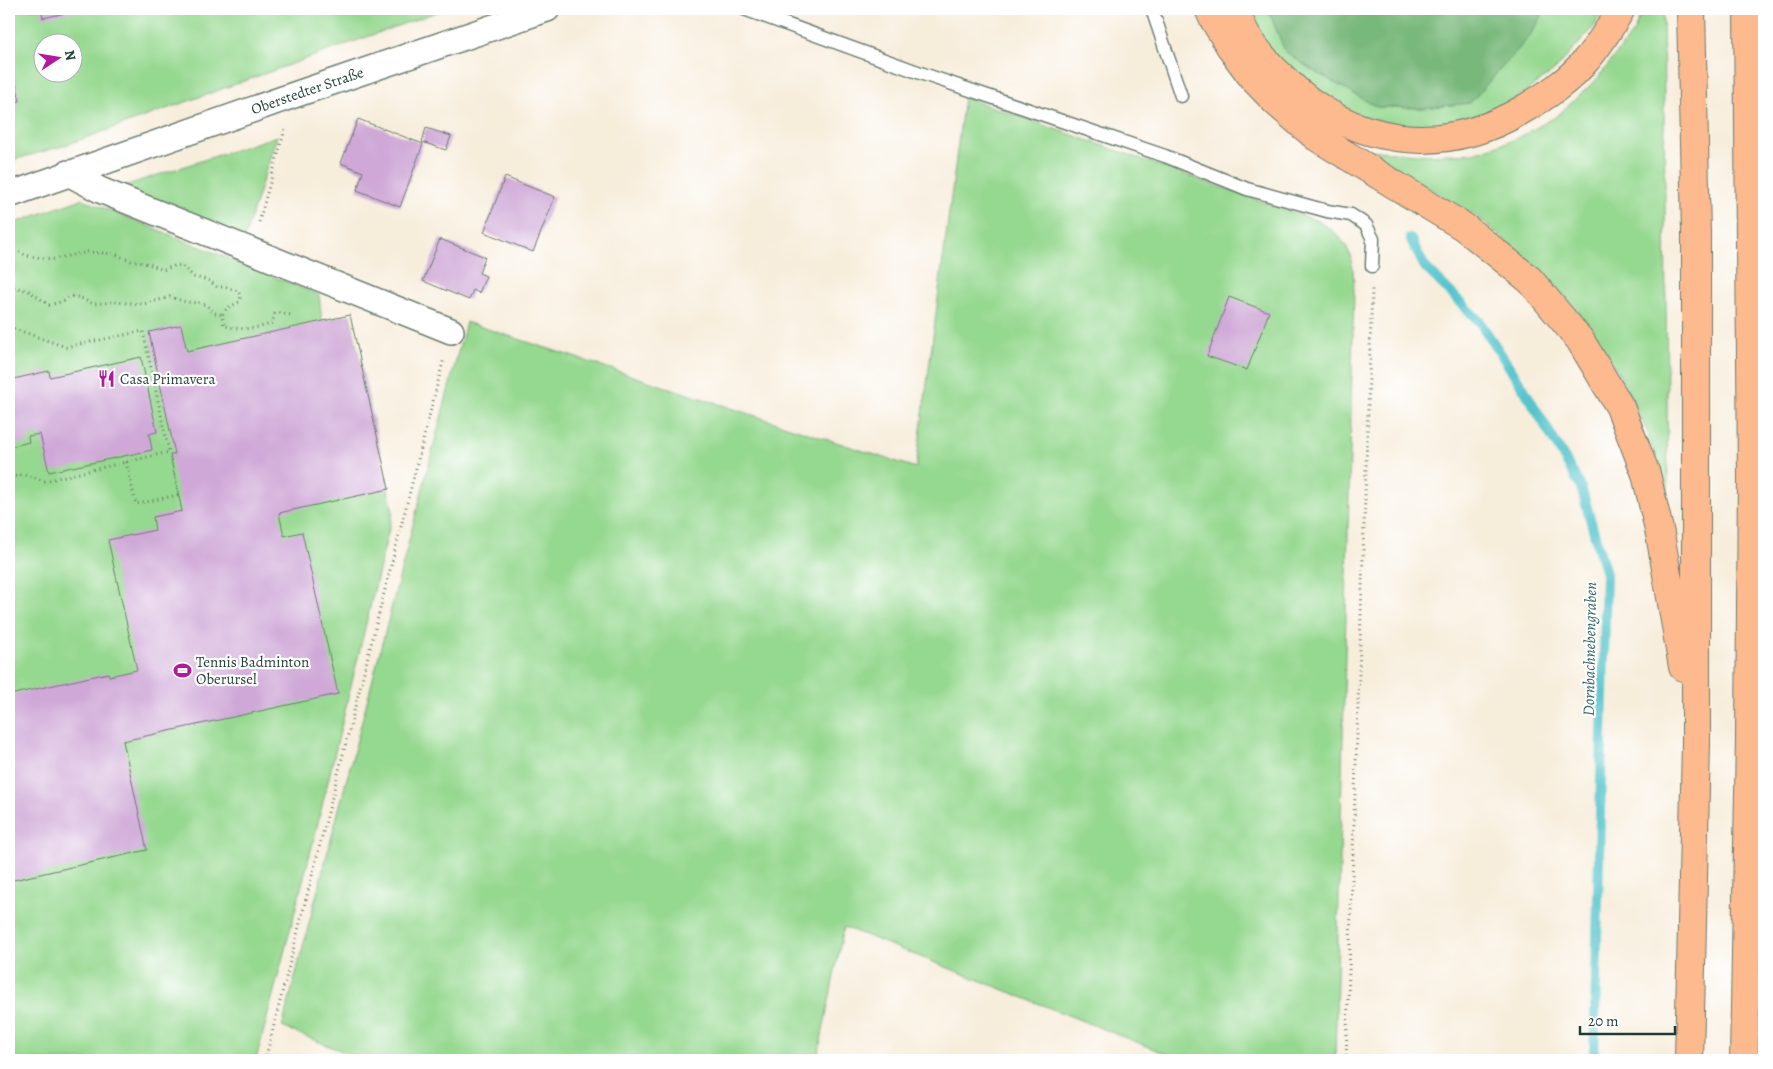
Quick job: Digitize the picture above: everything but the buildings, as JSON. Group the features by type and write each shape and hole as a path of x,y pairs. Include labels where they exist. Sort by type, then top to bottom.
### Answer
{"highway":[{"path":"1209,9 1212,18 1233,51 1253,78 1277,103 1315,136 1464,227 1530,280 1580,340 1620,407 1646,474 1660,534 1696,742"},
{"path":"1234,9 1248,37 1271,67 1297,93 1323,111 1354,127 1392,138 1421,139 1451,137 1480,130 1511,117 1540,100 1564,83 1587,60 1621,9"},
{"path":"1689,1060 1696,742 1696,233 1691,9"},
{"path":"1744,1060 1750,739 1752,484 1748,9"}],"street":[{"name":"Oberstedter Straße","path":"9,195 547,9"},
{"path":"68,174 100,190 251,252 451,331"}],"lane":[{"path":"744,9 926,75 1165,156 1247,189 1351,215 1366,225 1373,239 1372,266"},
{"path":"1152,9 1181,96"}],"path":[{"path":"251,252 294,95"},
{"path":"9,251 20,252 27,256 53,259 88,252 115,254 132,261 150,264 163,270 177,265 182,266 194,277 208,280 217,287 226,287 238,291 241,296 239,302 227,308 222,315 224,325 232,328 267,325 272,323 275,314 291,315"},
{"path":"1346,1060 1372,266"},
{"path":"9,286 29,291 49,305 64,301 72,296 93,304 115,302 143,304 170,297 186,302 201,303 214,313 222,315"},
{"path":"9,327 66,347 143,331 169,452 45,481 25,475 9,477"},
{"path":"265,1060 451,331"},
{"path":"126,462 136,504 178,495"}],"green space":[{"path":"9,9 445,9 63,146 9,161"},
{"path":"1243,9 1268,9 1285,51 1312,70 1377,107 1423,108 1470,103 1529,37 1546,9 1602,9 1594,27 1554,71 1507,105 1448,125 1395,124 1344,112 1263,47"},
{"path":"1268,9 1546,9 1529,37 1470,103 1423,108 1377,107 1312,70 1285,51"},
{"path":"1643,9 1663,9 1668,492 1646,429 1615,366 1574,306 1532,262 1476,216 1388,163 1371,150 1427,155 1473,153 1516,139 1557,116 1597,79 1634,31"},
{"path":"964,97 1318,221 1338,235 1348,250 1352,263 1354,291 1335,1060 1182,1060 844,927 817,1060 364,1060 282,1027 466,322 916,468"},
{"path":"277,136 244,239 118,188"},
{"name":"Tennis Badminton Oberursel","path":"82,199 319,295 322,321 350,315 393,512 316,831 256,1060 9,1060 9,225"}],"waterway":[{"name":"Dornbachnebengraben","path":"1410,238 1425,267 1479,321 1524,389 1581,487 1606,574 1594,1060"}],"place":[{"name":"Casa Primavera","path":"106,379"},
{"name":"Tennis Badminton Oberursel","path":"182,671"}]}
